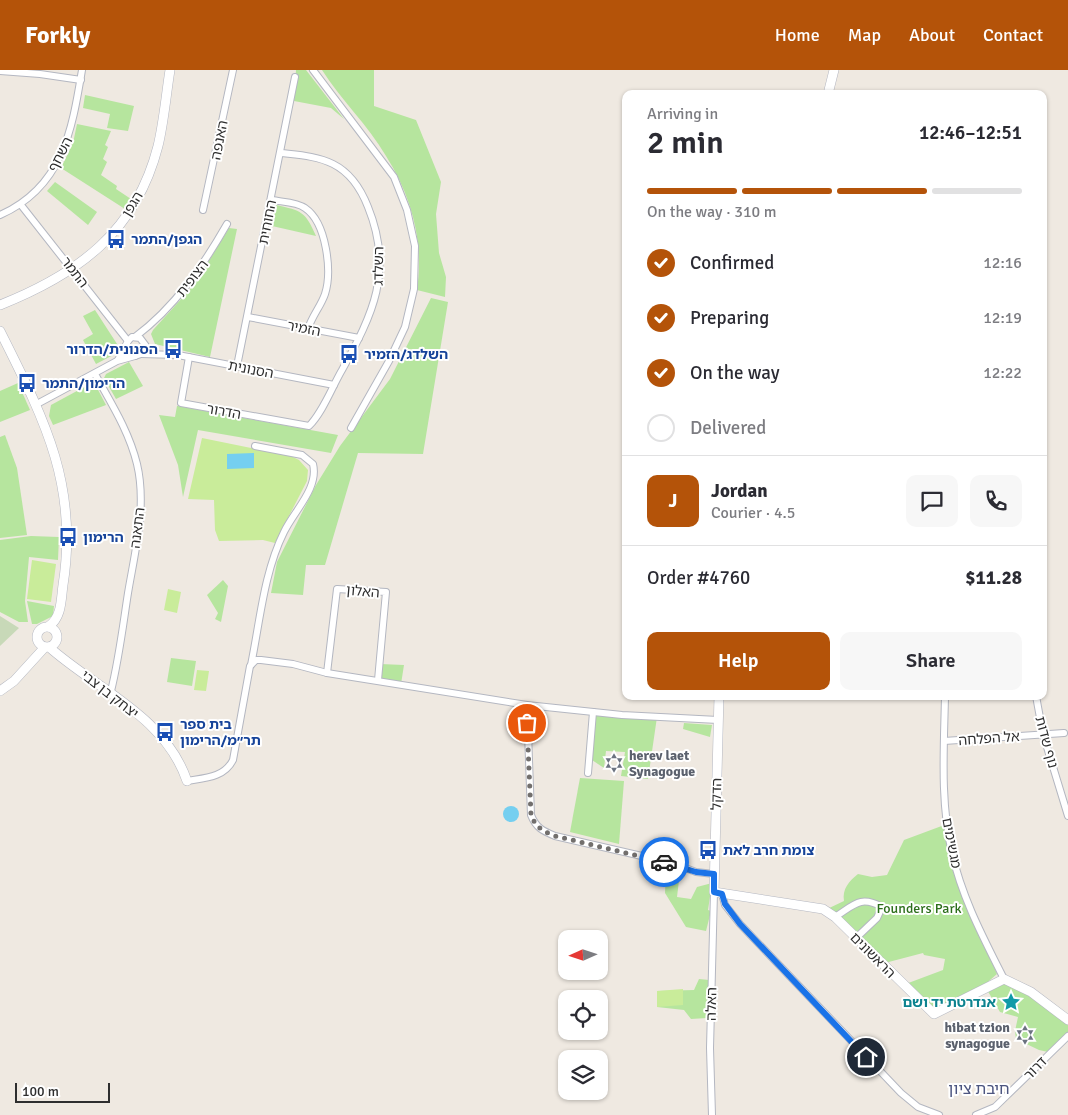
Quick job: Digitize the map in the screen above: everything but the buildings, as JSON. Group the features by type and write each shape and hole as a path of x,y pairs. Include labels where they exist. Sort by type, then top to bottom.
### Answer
{"street":[{"name":"השחף","path":"0,215 20,205 44,182 62,154 72,128 82,70"},
{"name":"הגפן","path":"0,305 46,286 73,269 110,236 128,212 142,188 157,147 170,70"},
{"name":"האנפה","path":"203,210 233,70"},
{"path":"313,70 394,177 407,210 415,246 414,289 405,327 389,361 351,428"},
{"path":"829,90 834,70"},
{"path":"0,71 80,80"},
{"name":"החוחית","path":"237,366 272,200 295,77"},
{"name":"השלדג","path":"281,153 322,160 342,169 357,184 368,206 379,243 380,272 372,310 359,338 312,423"},
{"path":"272,200 299,205 308,210 321,232 325,246 328,282 321,303 308,329"},
{"name":"התמר","path":"20,205 73,269 127,343"},
{"name":"הצופית","path":"135,337 148,326 192,279 227,224"},
{"name":"הזמיר","path":"248,317 359,338"},
{"name":"הצופית","path":"144,341 148,326"},
{"path":"0,331 36,404 57,458 65,498 68,527 65,576 59,612 56,621 40,629 31,660"},
{"path":"36,404 117,361 138,355 145,349 144,341 135,337 127,343 117,361"},
{"name":"הסנונית","path":"144,341 157,351 168,354 334,385"},
{"path":"127,343 129,353 138,355"},
{"name":"הסנונית","path":"138,355 168,354"},
{"name":"הדרור","path":"189,357 181,403 306,426 312,423"},
{"name":"התאנה","path":"95,374 127,432 140,484 139,522 110,691"},
{"path":"187,781 215,776 229,767 233,760 250,666 277,546 310,488 314,476 313,464 302,455 256,446"},
{"name":"האלון","path":"327,673 337,589 386,592 378,680"},
{"path":"0,691 14,680 31,660 50,645 57,633 49,626"},
{"path":"37,635 38,642 50,645"},
{"name":"יצחק בן צבי","path":"50,645 63,659 110,691 161,736 179,761 187,781"},
{"path":"250,666 256,660 266,660 327,673 527,705 593,712 718,720"},
{"name":"הדקל","path":"718,893 714,874 719,700"},
{"name":"מגשימים","path":"945,700 944,784 952,853 962,888 982,938 1004,980"},
{"name":"נוף שדות","path":"1037,700 1043,734 1068,816"},
{"path":"527,705 531,815 534,824 542,831 555,836 672,863 696,872 714,874"},
{"path":"588,773 593,712"},
{"name":"אל הפלחה","path":"944,741 1064,733"},
{"path":"718,893 740,924 901,1093 918,1107 939,1115"},
{"name":"הראשונים","path":"718,893 823,909 835,917 934,1014 1004,980"},
{"name":"האלה","path":"712,1115 710,1048 718,893"},
{"path":"835,917 860,901 872,901 882,907 877,918 856,938"},
{"path":"1004,980 1031,992 1068,1020"},
{"name":"דרור","path":"976,1115 995,1107 1068,1036"}],"green space":[{"path":"296,70 306,70 344,119 331,108 294,101"},
{"path":"322,70 374,70 374,106 416,120 441,182 436,214 439,253 446,277 445,297 417,290 419,255 417,237 414,220 403,187 379,145"},
{"path":"85,95 134,106 128,131 107,128 110,114 83,108"},
{"path":"77,124 111,131 105,145 108,147 103,159 107,162 101,175 117,186 116,189 131,199 125,209 61,168 73,143"},
{"path":"55,182 97,212 88,225 47,191"},
{"path":"276,205 302,213 309,221 316,236 272,226"},
{"path":"229,228 237,229 210,357 155,344 151,334 153,330 194,285"},
{"path":"431,298 448,302 423,454 358,453 325,565 306,565 303,595 271,593 277,562 316,485 340,446 390,379"},
{"path":"95,310 119,347 119,352 96,364 83,340 93,334 83,316"},
{"path":"129,362 143,386 116,399 104,378 106,374"},
{"path":"18,383 30,410 0,422 0,391"},
{"path":"88,385 96,386 106,405 53,425 49,416 51,405"},
{"path":"177,406 338,435 331,453 198,430 183,497 178,465 159,415 175,417"},
{"path":"5,435 17,468 27,535 0,538 0,437"},
{"path":"202,438 291,456 299,460 308,470 307,481 275,543 263,540 219,541 215,530 214,500 188,499"},
{"path":"31,536 59,537 58,560 29,557 25,601 28,622 19,622 0,612 0,540"},
{"path":"32,560 56,564 51,602 27,599"},
{"path":"223,580 228,586 221,622 215,619 218,613 207,595"},
{"path":"168,589 181,592 177,613 164,610"},
{"path":"27,601 54,606 53,616 37,624 32,624"},
{"path":"0,616 19,628 0,646"},
{"path":"171,658 196,661 192,686 167,682"},
{"path":"380,664 404,665 401,684 378,680"},
{"path":"197,670 209,671 206,691 194,690"},
{"path":"593,712 657,717 648,779 621,776 625,752 606,751 604,768 589,758"},
{"path":"684,723 712,725 710,737 683,729"},
{"path":"580,778 624,781 619,844 570,832"},
{"name":"Founders Park","path":"947,824 951,861 997,974 968,999 934,1014 903,985 943,970 945,959 924,955 923,953 881,964 825,910 844,901 844,893 847,886 858,874 872,877 887,875 904,840"},
{"path":"666,869 680,872 677,897 691,899 697,887 712,883 708,910 711,911 706,931 686,927 665,893"},
{"path":"699,979 709,980 707,1018 691,1019 684,1010 657,1007 657,991 694,990"},
{"path":"1004,979 1068,1020 1068,1036 1048,1052 1039,1050 1016,1039 1015,1031 1018,1017 1000,1012 986,988"},
{"path":"683,989 683,1005 657,1007 657,991"}],"water":[{"path":"254,453 254,468 227,469 227,454"},
{"path":"511,806 519,814 511,822 503,814"}],"way so far":[{"path":"527,723 531,815 534,824 542,831 555,836 664,862"}],"place":[{"name":"הגפן/התמר","path":"116,239"},
{"name":"הסנונית/הדרור","path":"173,349"},
{"name":"השלדג/הזמיר","path":"349,354"},
{"name":"הרימון/התמר","path":"27,383"},
{"name":"הרימון","path":"68,537"},
{"name":"בית ספר תר״מ/הרימון","path":"165,732"},
{"name":"herev laet Synagogue","path":"614,763"},
{"name":"צומת חרב לאת","path":"708,850"},
{"name":"אנדרטת יד ושם","path":"1011,1002"},
{"name":"hibat tzion synagogue","path":"1025,1035"}],"district":[{"name":"חיבת ציון","path":"979,1088"}],"route":[{"path":"664,862 696,872 714,874 714,892 722,894 725,904 740,924 776,965 866,1057"}]}
